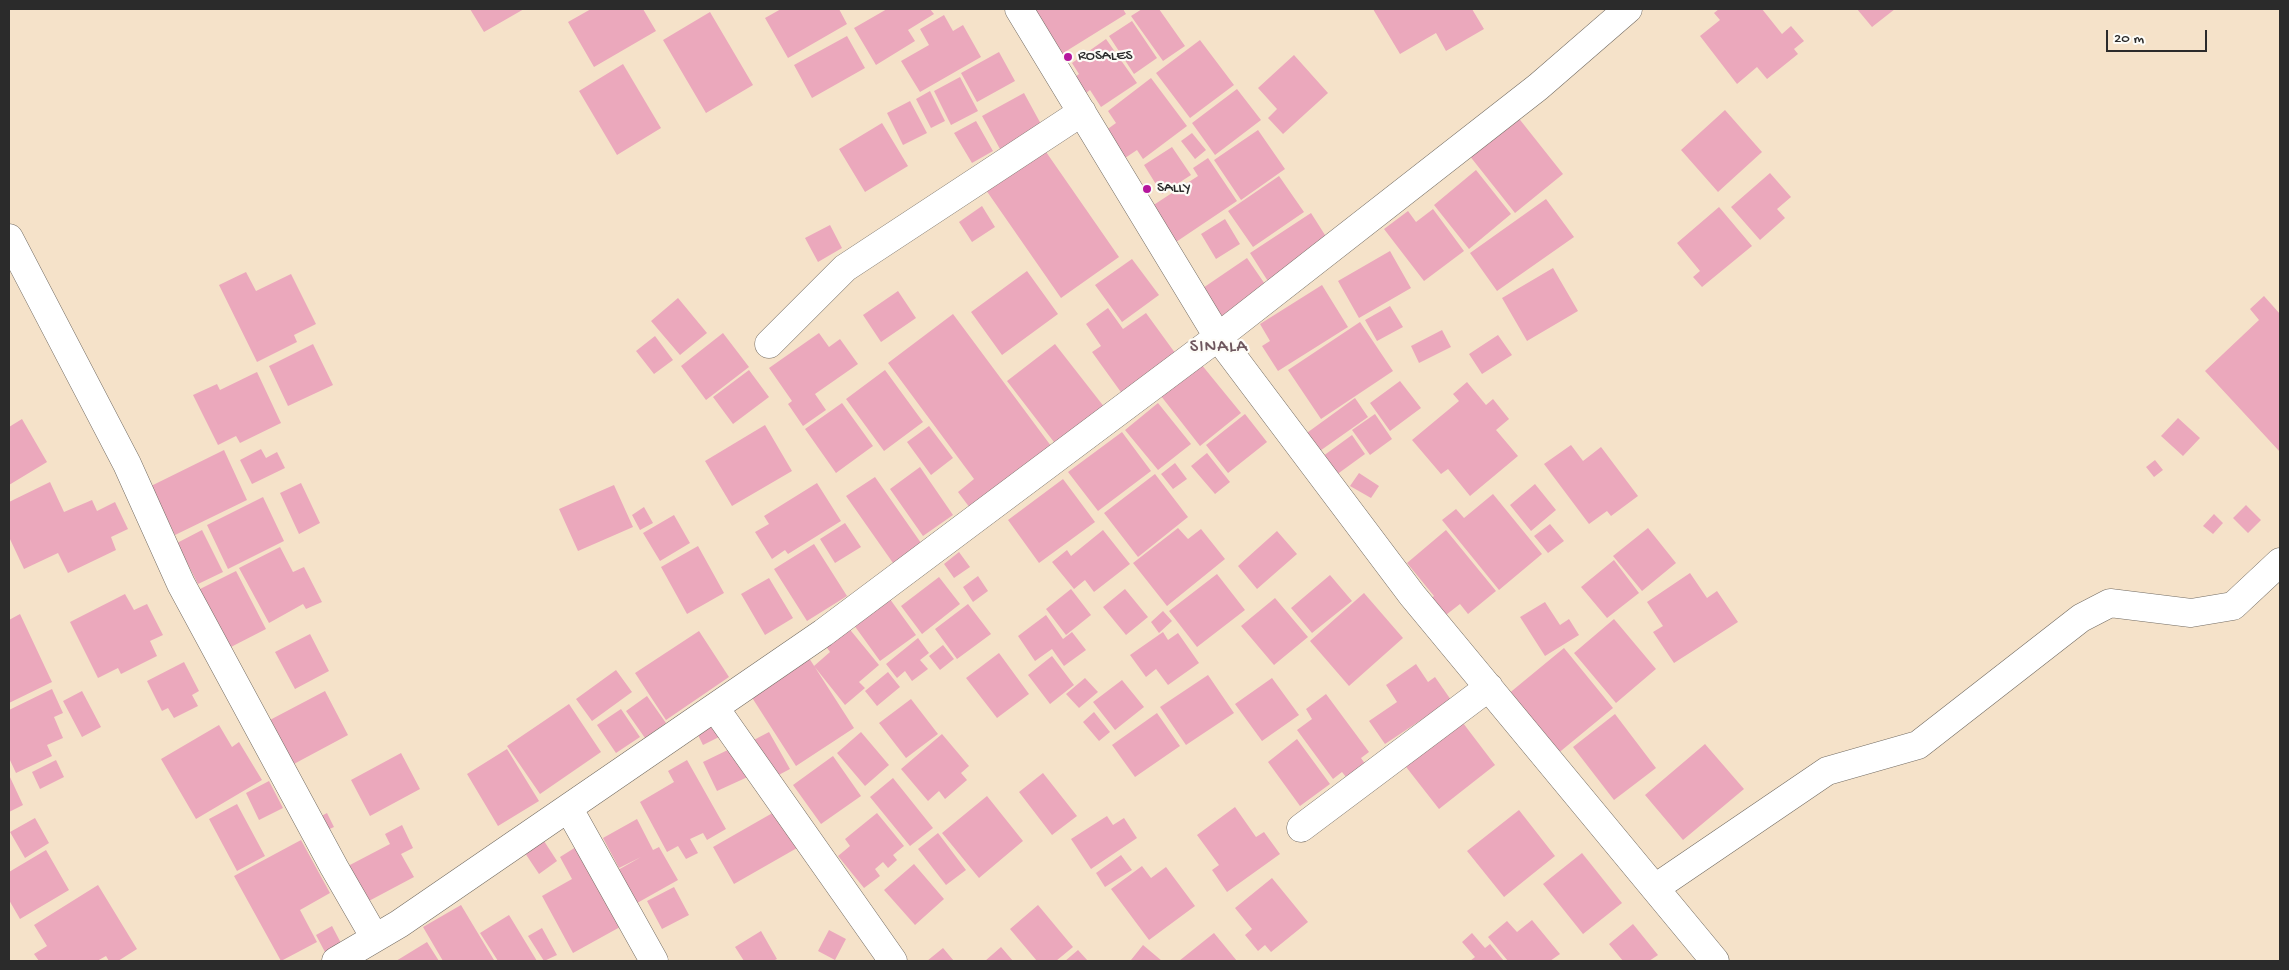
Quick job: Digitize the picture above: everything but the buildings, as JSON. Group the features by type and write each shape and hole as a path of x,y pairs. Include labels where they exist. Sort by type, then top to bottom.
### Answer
{"street":[{"path":"1020,9 1218,337 1412,596 1715,961"},
{"path":"336,961 399,924 824,634 1218,337 1538,87 1628,9"},
{"path":"769,344 845,268 1082,112"},
{"path":"9,238 128,464 181,584 334,867 375,938"},
{"path":"1654,888 1827,771 1918,745 2080,618 2110,603 2191,613 2233,606 2280,562"},
{"path":"1301,828 1489,687"},
{"path":"715,708 893,961"},
{"path":"569,809 654,961"}],"place":[{"name":"ROSALES","path":"1068,57"},
{"name":"SALLY","path":"1147,189"}],"district":[{"name":"SINALA","path":"1219,348"}]}
